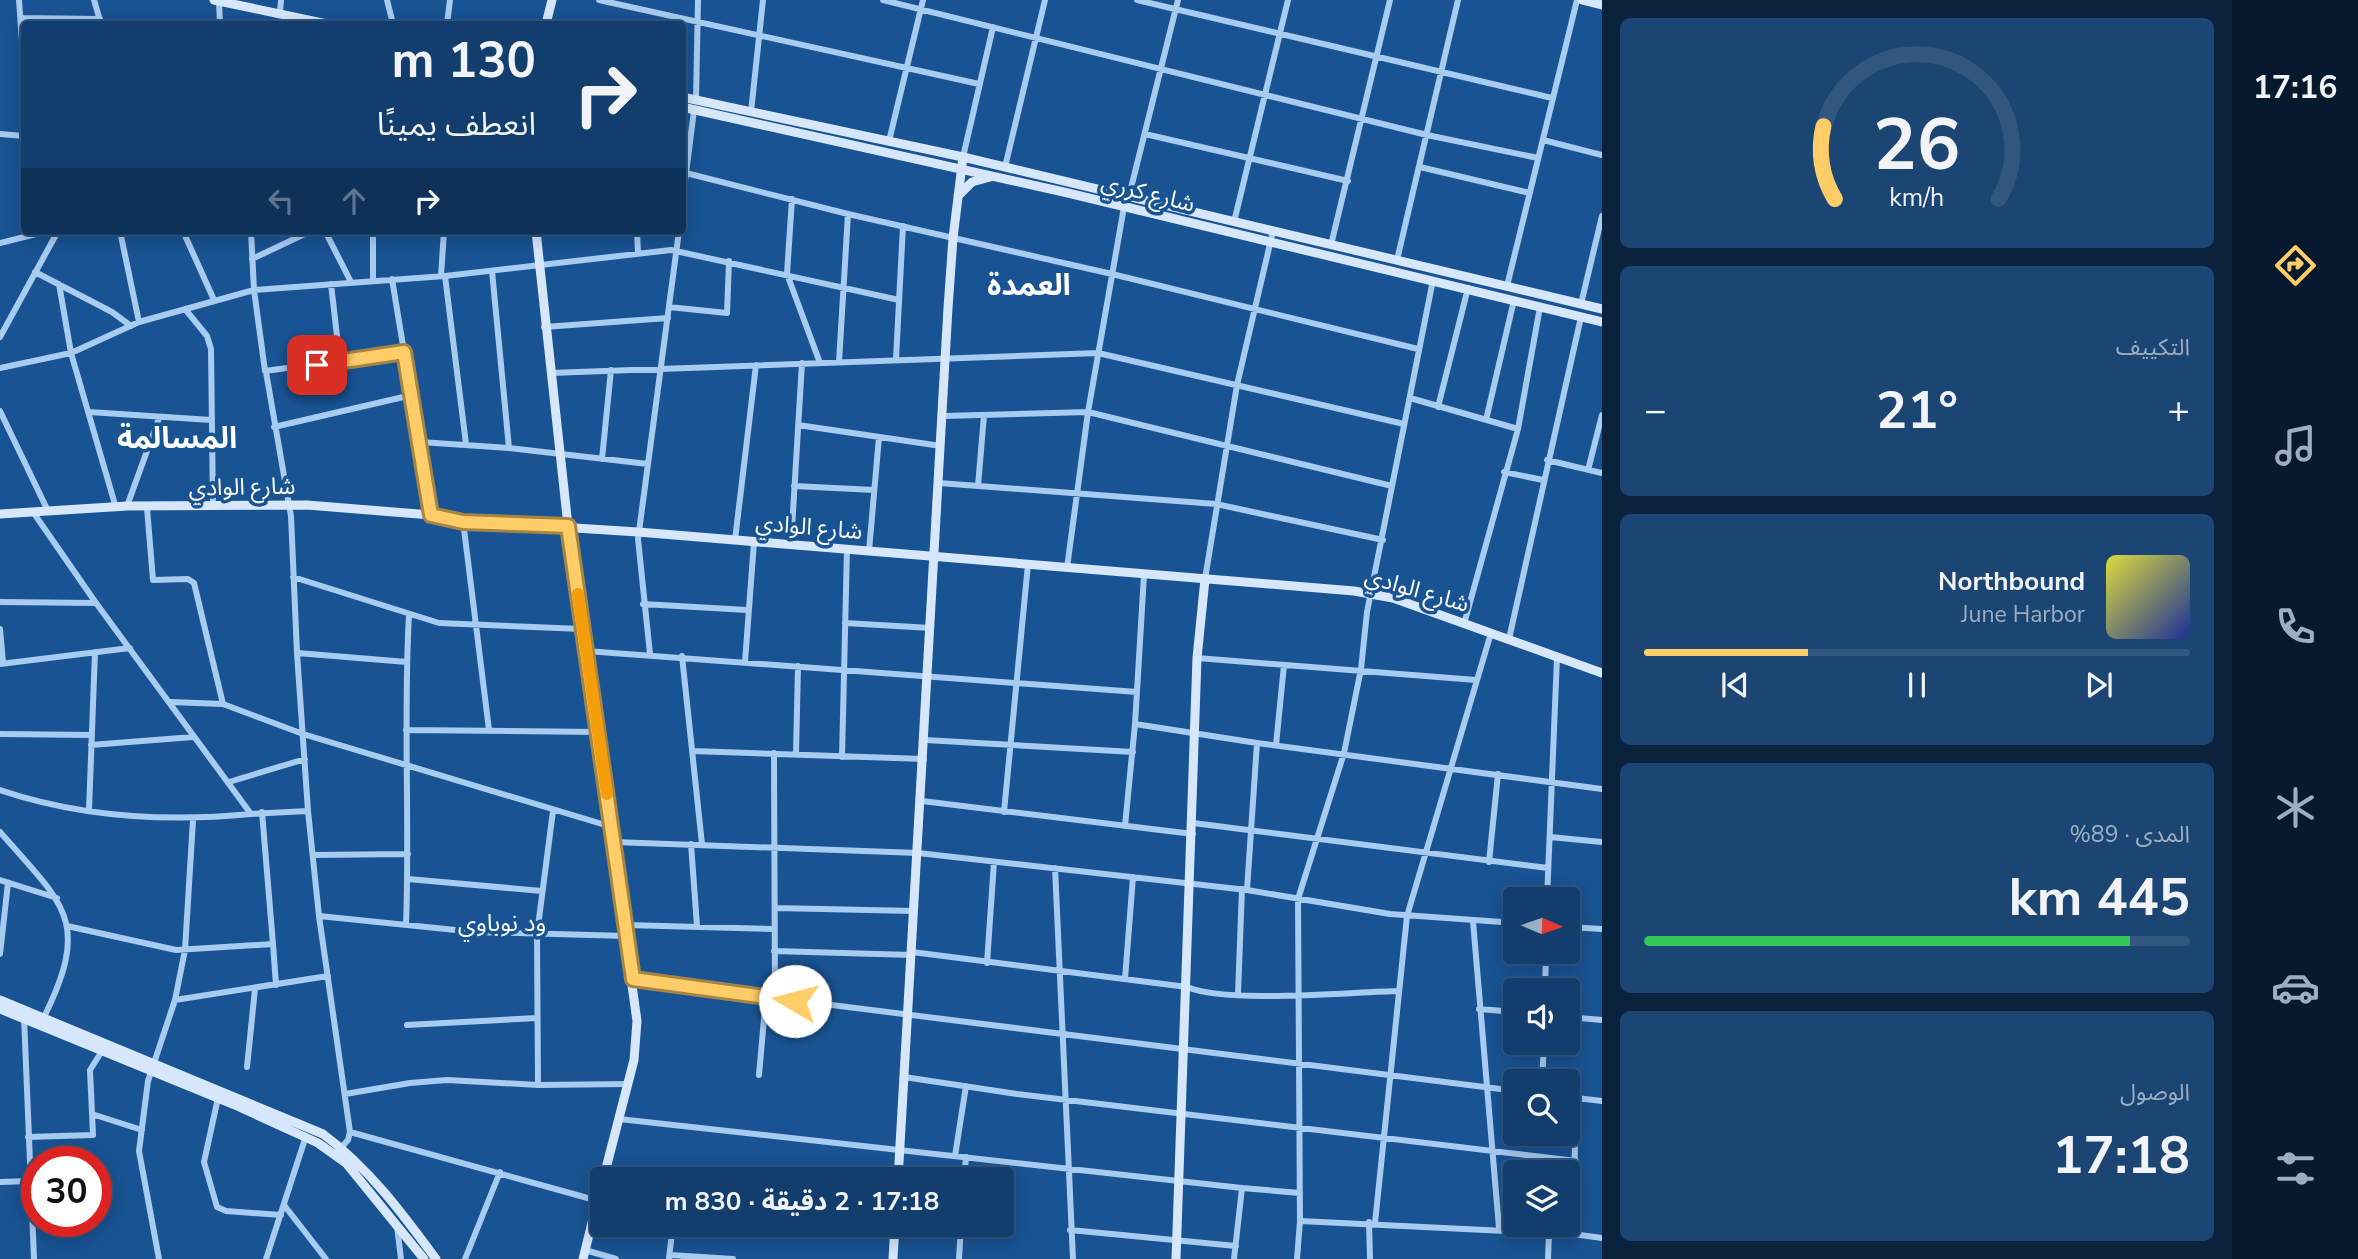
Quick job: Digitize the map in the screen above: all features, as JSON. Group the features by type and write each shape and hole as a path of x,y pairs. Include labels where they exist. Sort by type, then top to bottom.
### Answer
{"main road":[{"path":"547,21 552,0"},
{"path":"1579,0 1602,5"},
{"path":"222,1 306,21"},
{"name":"شارع كرري","path":"686,98 963,157 1602,309"},
{"name":"شارع كرري","path":"686,108 1050,189 1602,322"},
{"path":"899,1167 953,238 963,157"},
{"path":"957,197 972,182 994,176"},
{"path":"1050,189 1052,178"},
{"path":"536,235 544,327 568,526 626,925 638,1028 629,1084 606,1167"},
{"name":"شارع الوادي","path":"0,514 127,506 147,508 289,505 431,515 463,522 568,526 1372,594 1602,673"},
{"path":"1176,1259 1193,834 1197,658 1205,579"},
{"path":"0,1000 25,1015 102,1051 153,1066 308,1126 376,1182 436,1259"},
{"path":"0,1009 44,1017 339,1151 424,1259"},
{"path":"584,1254 590,1233"},
{"path":"893,1259 894,1237"}],"street":[{"path":"19,0 21,21"},
{"path":"94,0 100,21"},
{"path":"281,0 285,18"},
{"path":"387,0 392,21"},
{"path":"447,21 450,0"},
{"path":"546,0 552,0"},
{"path":"599,0 979,84"},
{"path":"696,100 698,0"},
{"path":"751,112 763,0"},
{"path":"883,0 1427,135 1538,158"},
{"path":"889,141 923,0"},
{"path":"1005,167 1045,0"},
{"path":"1137,0 1552,98"},
{"path":"1129,196 1178,0"},
{"path":"1234,222 1288,0"},
{"path":"1331,245 1390,0"},
{"path":"1397,260 1458,0"},
{"path":"1507,286 1552,98 1579,0"},
{"path":"220,21 222,1"},
{"path":"21,18 80,21"},
{"path":"963,157 993,27"},
{"path":"686,165 694,110"},
{"path":"0,134 21,136"},
{"path":"1145,134 1348,181"},
{"path":"1543,140 1602,155"},
{"path":"1420,167 1530,193"},
{"path":"686,172 848,214 1112,274 1418,349"},
{"path":"792,199 788,274 820,363"},
{"path":"1067,569 1088,412 1124,207"},
{"path":"839,362 848,214"},
{"path":"1581,304 1602,216"},
{"path":"896,359 903,226"},
{"path":"1205,579 1237,385 1273,231"},
{"path":"0,243 23,235"},
{"path":"0,337 56,235"},
{"path":"121,235 139,322"},
{"path":"185,235 214,300"},
{"path":"251,235 263,367 289,505 308,811 319,916 350,1132 339,1151"},
{"path":"252,259 303,235"},
{"path":"328,235 351,282"},
{"path":"373,235 373,280"},
{"path":"444,235 443,276 466,444"},
{"path":"637,235 638,253"},
{"path":"650,654 638,532 679,235"},
{"path":"0,368 71,353 139,322 254,290 443,276 677,250 898,300"},
{"path":"669,307 727,313 729,261"},
{"path":"492,271 509,447"},
{"path":"36,272 131,326"},
{"path":"392,279 431,515"},
{"path":"1297,1259 1300,1193 1297,899 1319,840 1344,753 1392,486 1433,280"},
{"path":"59,284 71,353 116,508"},
{"path":"331,284 340,362"},
{"path":"1438,407 1468,288"},
{"path":"1486,420 1514,300"},
{"path":"1464,624 1518,429 1539,307"},
{"path":"185,309 209,341 213,507"},
{"path":"1509,639 1581,317"},
{"path":"544,327 668,318"},
{"path":"266,372 404,352"},
{"path":"550,373 946,357 1098,354 1404,424"},
{"path":"791,545 802,363"},
{"path":"735,540 756,365"},
{"path":"602,459 611,370"},
{"path":"274,427 412,395"},
{"path":"1410,398 1518,429"},
{"path":"89,412 211,420"},
{"path":"943,416 1088,412 1392,486"},
{"path":"1,415 48,511"},
{"path":"978,486 984,415"},
{"path":"1588,470 1602,415"},
{"path":"127,506 159,418"},
{"path":"798,425 942,446"},
{"path":"869,551 879,437"},
{"path":"420,442 509,447 648,464"},
{"path":"1547,460 1602,473"},
{"path":"1504,472 1543,480"},
{"path":"939,483 1216,504 1383,540"},
{"path":"794,486 874,490"},
{"path":"147,508 153,580 188,579 194,583 223,704"},
{"path":"33,512 96,603 251,814"},
{"path":"463,522 489,730"},
{"path":"745,662 754,542"},
{"path":"842,757 847,549"},
{"path":"1004,812 1028,564"},
{"path":"1125,826 1138,692 1144,575"},
{"path":"293,577 439,623 582,629"},
{"path":"0,602 96,603"},
{"path":"643,604 747,610"},
{"path":"406,925 408,855 405,766 409,615"},
{"path":"845,623 931,628"},
{"path":"0,629 1,664 130,648"},
{"path":"1370,1259 1407,916 1491,633"},
{"path":"586,650 1138,692"},
{"path":"89,810 95,652"},
{"path":"297,653 407,662"},
{"path":"682,656 702,844"},
{"path":"1547,887 1557,657"},
{"path":"1197,658 1476,680"},
{"path":"1276,746 1284,665"},
{"path":"796,754 798,666"},
{"path":"171,702 223,704 303,734 612,827"},
{"path":"1135,724 1276,746 1452,767 1602,789"},
{"path":"406,730 598,732"},
{"path":"0,734 92,735"},
{"path":"91,745 193,737"},
{"path":"925,740 1133,752"},
{"path":"1238,994 1257,743"},
{"path":"693,751 924,760"},
{"path":"774,753 775,998"},
{"path":"229,782 305,759"},
{"path":"1489,862 1498,774"},
{"path":"0,790 50,805 193,820 262,812 308,811"},
{"path":"922,801 1193,834"},
{"path":"538,1085 537,934 553,811"},
{"path":"262,812 276,985"},
{"path":"159,1259 139,1157 153,1066 175,1000 184,950 193,820"},
{"path":"1193,823 1426,855 1548,868"},
{"path":"0,832 57,898 68,926 62,974 44,1017"},
{"path":"1550,837 1602,842"},
{"path":"614,842 918,853 1191,883 1407,916 1503,922"},
{"path":"691,844 697,926"},
{"path":"313,855 408,855"},
{"path":"987,963 994,862"},
{"path":"1055,868 1073,1259"},
{"path":"1125,979 1133,877"},
{"path":"408,879 542,891"},
{"path":"0,880 57,898"},
{"path":"0,954 3,903 8,883"},
{"path":"775,908 914,911"},
{"path":"319,916 485,933 627,936"},
{"path":"1473,921 1499,1228"},
{"path":"626,925 774,929"},
{"path":"68,926 184,950 274,944"},
{"path":"1580,927 1602,929"},
{"path":"774,951 912,954 1186,987 1198,992 1238,994 1399,990"},
{"path":"175,1000 328,976"},
{"path":"633,979 908,1016 1184,1047 1503,1089"},
{"path":"247,1067 255,989"},
{"path":"759,1075 766,996"},
{"path":"1479,1009 1503,1011"},
{"path":"25,1015 28,1146"},
{"path":"407,1025 537,1018"},
{"path":"1580,1018 1602,1020"},
{"path":"28,1137 91,1136 90,1069 102,1051"},
{"path":"904,1077 1567,1160"},
{"path":"345,1094 438,1081 538,1085 629,1084"},
{"path":"955,1156 966,1086"},
{"path":"218,1098 204,1162 217,1207 226,1211 281,1215"},
{"path":"1580,1098 1602,1101"},
{"path":"92,1114 142,1129"},
{"path":"619,1119 1178,1182 1300,1193"},
{"path":"350,1132 590,1199"},
{"path":"266,1259 306,1136"},
{"path":"965,1167 966,1157"},
{"path":"465,1259 500,1172"},
{"path":"0,1182 21,1181"},
{"path":"1234,1259 1241,1188"},
{"path":"284,1205 326,1259"},
{"path":"1300,1222 1503,1228"},
{"path":"397,1224 401,1259"},
{"path":"1070,1230 1236,1246"},
{"path":"1580,1235 1602,1238"},
{"path":"33,1237 34,1259"},
{"path":"672,1237 669,1257 733,1259"},
{"path":"958,1259 960,1237"},
{"path":"1548,1259 1549,1237"},
{"path":"584,1254 616,1259"}],"slow traffic":[{"path":"578,594 607,794"}],"district":[{"name":"العمدة","path":"1029,285"},
{"name":"المسالمة","path":"177,438"},
{"name":"ود نوباوي","path":"502,923"}],"route":[{"path":"317,365 404,352 431,515 463,522 568,526 633,979 795,1001"}]}
